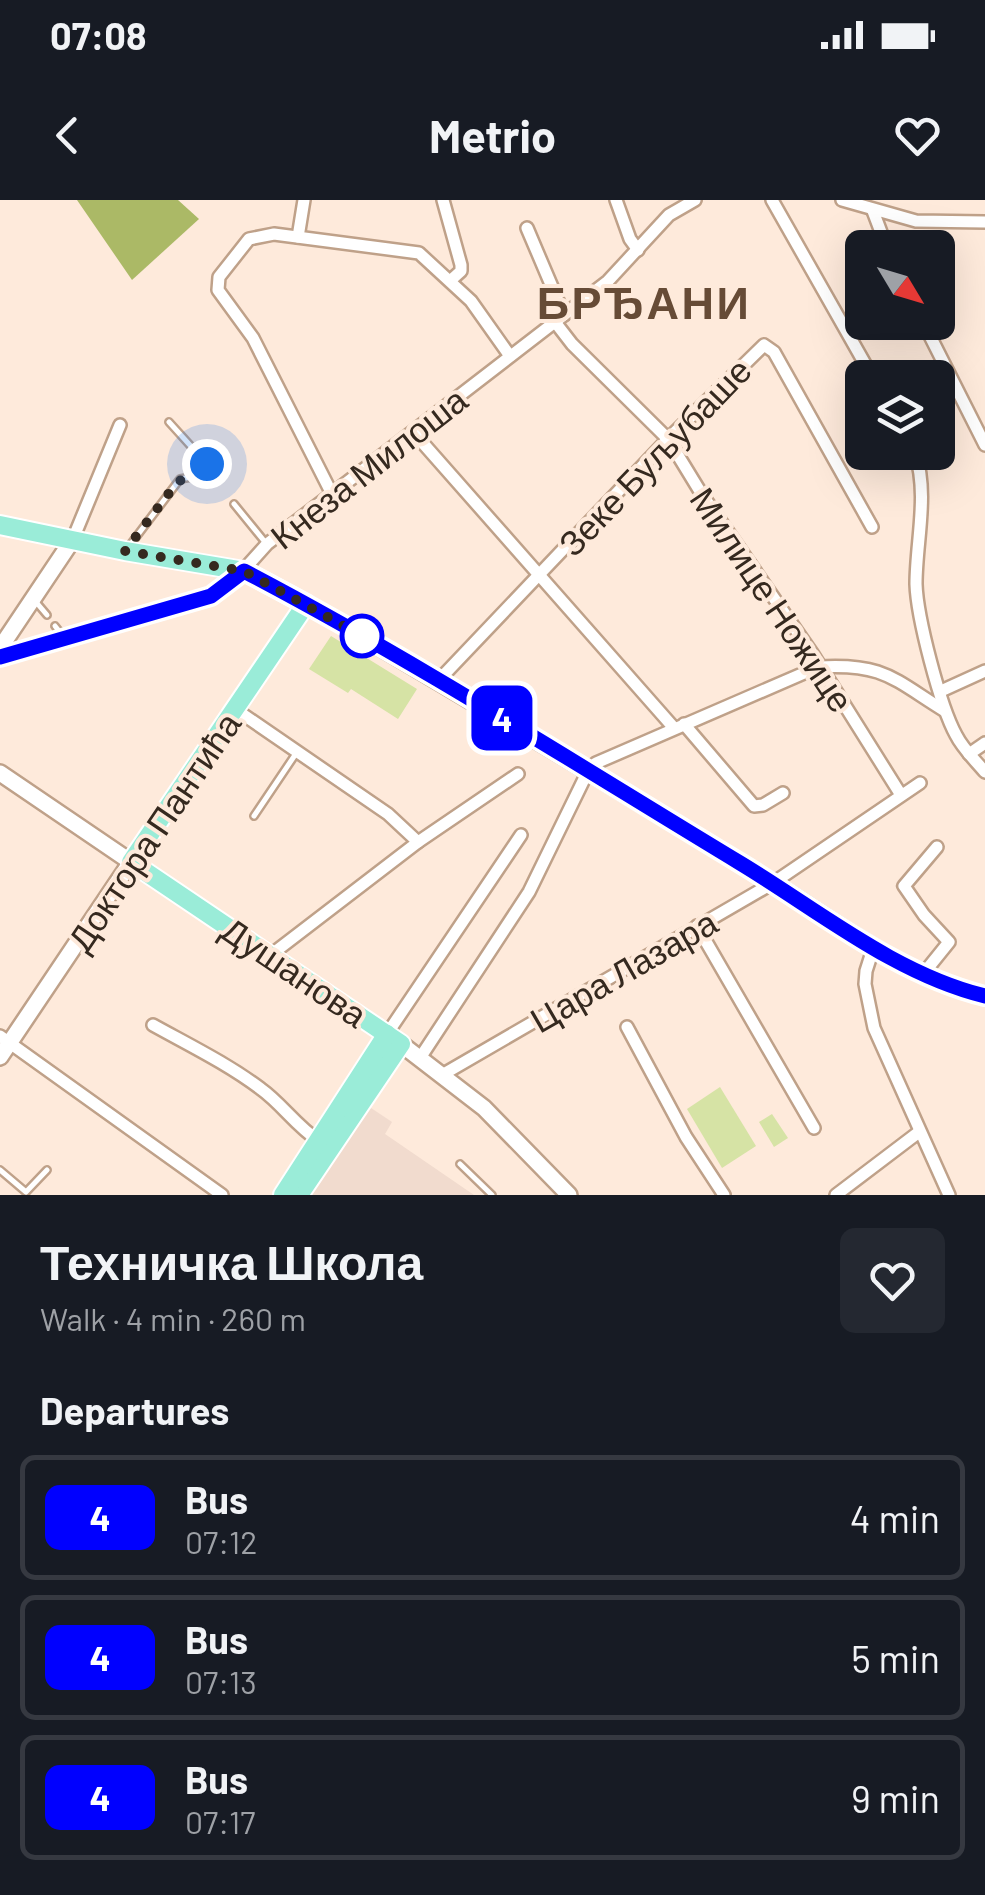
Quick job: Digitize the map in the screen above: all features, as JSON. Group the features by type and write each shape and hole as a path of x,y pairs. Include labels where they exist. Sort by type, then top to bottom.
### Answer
{"main road":[{"path":"0,525 244,571 306,604"},
{"name":"Доктора Пантића","path":"131,862 306,604"},
{"name":"Душанова","path":"131,862 394,1039"},
{"path":"283,1195 394,1039"},
{"path":"300,1195 394,1039"}],"street":[{"path":"298,237 304,200"},
{"path":"443,200 462,265 451,280"},
{"path":"616,200 638,250"},
{"name":"Кнеза Милоша","path":"0,658 211,596 244,571 266,544 333,496 622,268 669,215 695,200"},
{"path":"772,200 863,360"},
{"path":"842,200 916,221 984,222 985,214"},
{"path":"873,211 880,230"},
{"name":"Милице Ножице","path":"527,228 572,344 668,438 902,794"},
{"path":"333,496 253,338 218,290 219,277 249,240 264,235 298,237 419,253 451,280 510,356"},
{"path":"931,340 985,445"},
{"name":"Зеке Буљубаше","path":"439,680 668,438 767,344 872,527"},
{"path":"0,648 73,538 120,425"},
{"path":"414,433 538,575 754,806 783,793"},
{"path":"918,470 922,486 916,587 921,618 945,711 968,754 985,772"},
{"path":"306,604 589,769 821,916 924,974 985,996"},
{"path":"420,1058 529,892 589,769 604,758 818,668 850,666 887,673 945,711"},
{"path":"941,691 985,671"},
{"path":"234,710 388,814 418,842"},
{"path":"968,754 985,743"},
{"name":"Душанова","path":"0,773 131,862"},
{"path":"272,954 418,842 518,774"},
{"name":"Цара Лазара","path":"442,1075 773,883 920,783"},
{"path":"394,1039 521,835"},
{"path":"924,974 949,942 904,886 936,847"},
{"name":"Доктора Пантића","path":"3,1046 131,862"},
{"path":"697,926 814,1128"},
{"path":"874,946 866,971 868,1008 949,1195"},
{"path":"153,1025 250,1080 319,1141"},
{"path":"627,1027 686,1137 724,1195"},
{"name":"Душанова","path":"394,1039 484,1108 569,1195"},
{"path":"3,1046 222,1195"},
{"path":"836,1195 920,1132"}],"lane":[{"path":"125,551 180,480 208,470 207,464 168,422"},
{"path":"234,504 266,544"},
{"path":"33,599 47,615"},
{"path":"55,626 65,638"},
{"path":"254,816 297,752"},
{"path":"460,1164 492,1195"},
{"path":"0,1170 26,1192 48,1170"}],"shaded area":[{"path":"368,1106 392,1122 385,1134 474,1195 306,1195"}],"green space":[{"path":"77,200 178,200 199,219 132,280"},
{"path":"331,636 417,689 398,719 351,689 348,693 309,669"},
{"path":"720,1087 756,1146 722,1168 687,1109"},
{"path":"772,1114 788,1138 774,1147 759,1122"}],"bus line":[{"name":"4","path":"0,657 211,596 244,571 589,769 821,916 910,967 985,996"}],"district":[{"name":"БРЂАНИ","path":"644,301"}],"route":[{"path":"207,464 205,474 184,477 176,484 125,551 244,571 362,636"}]}
